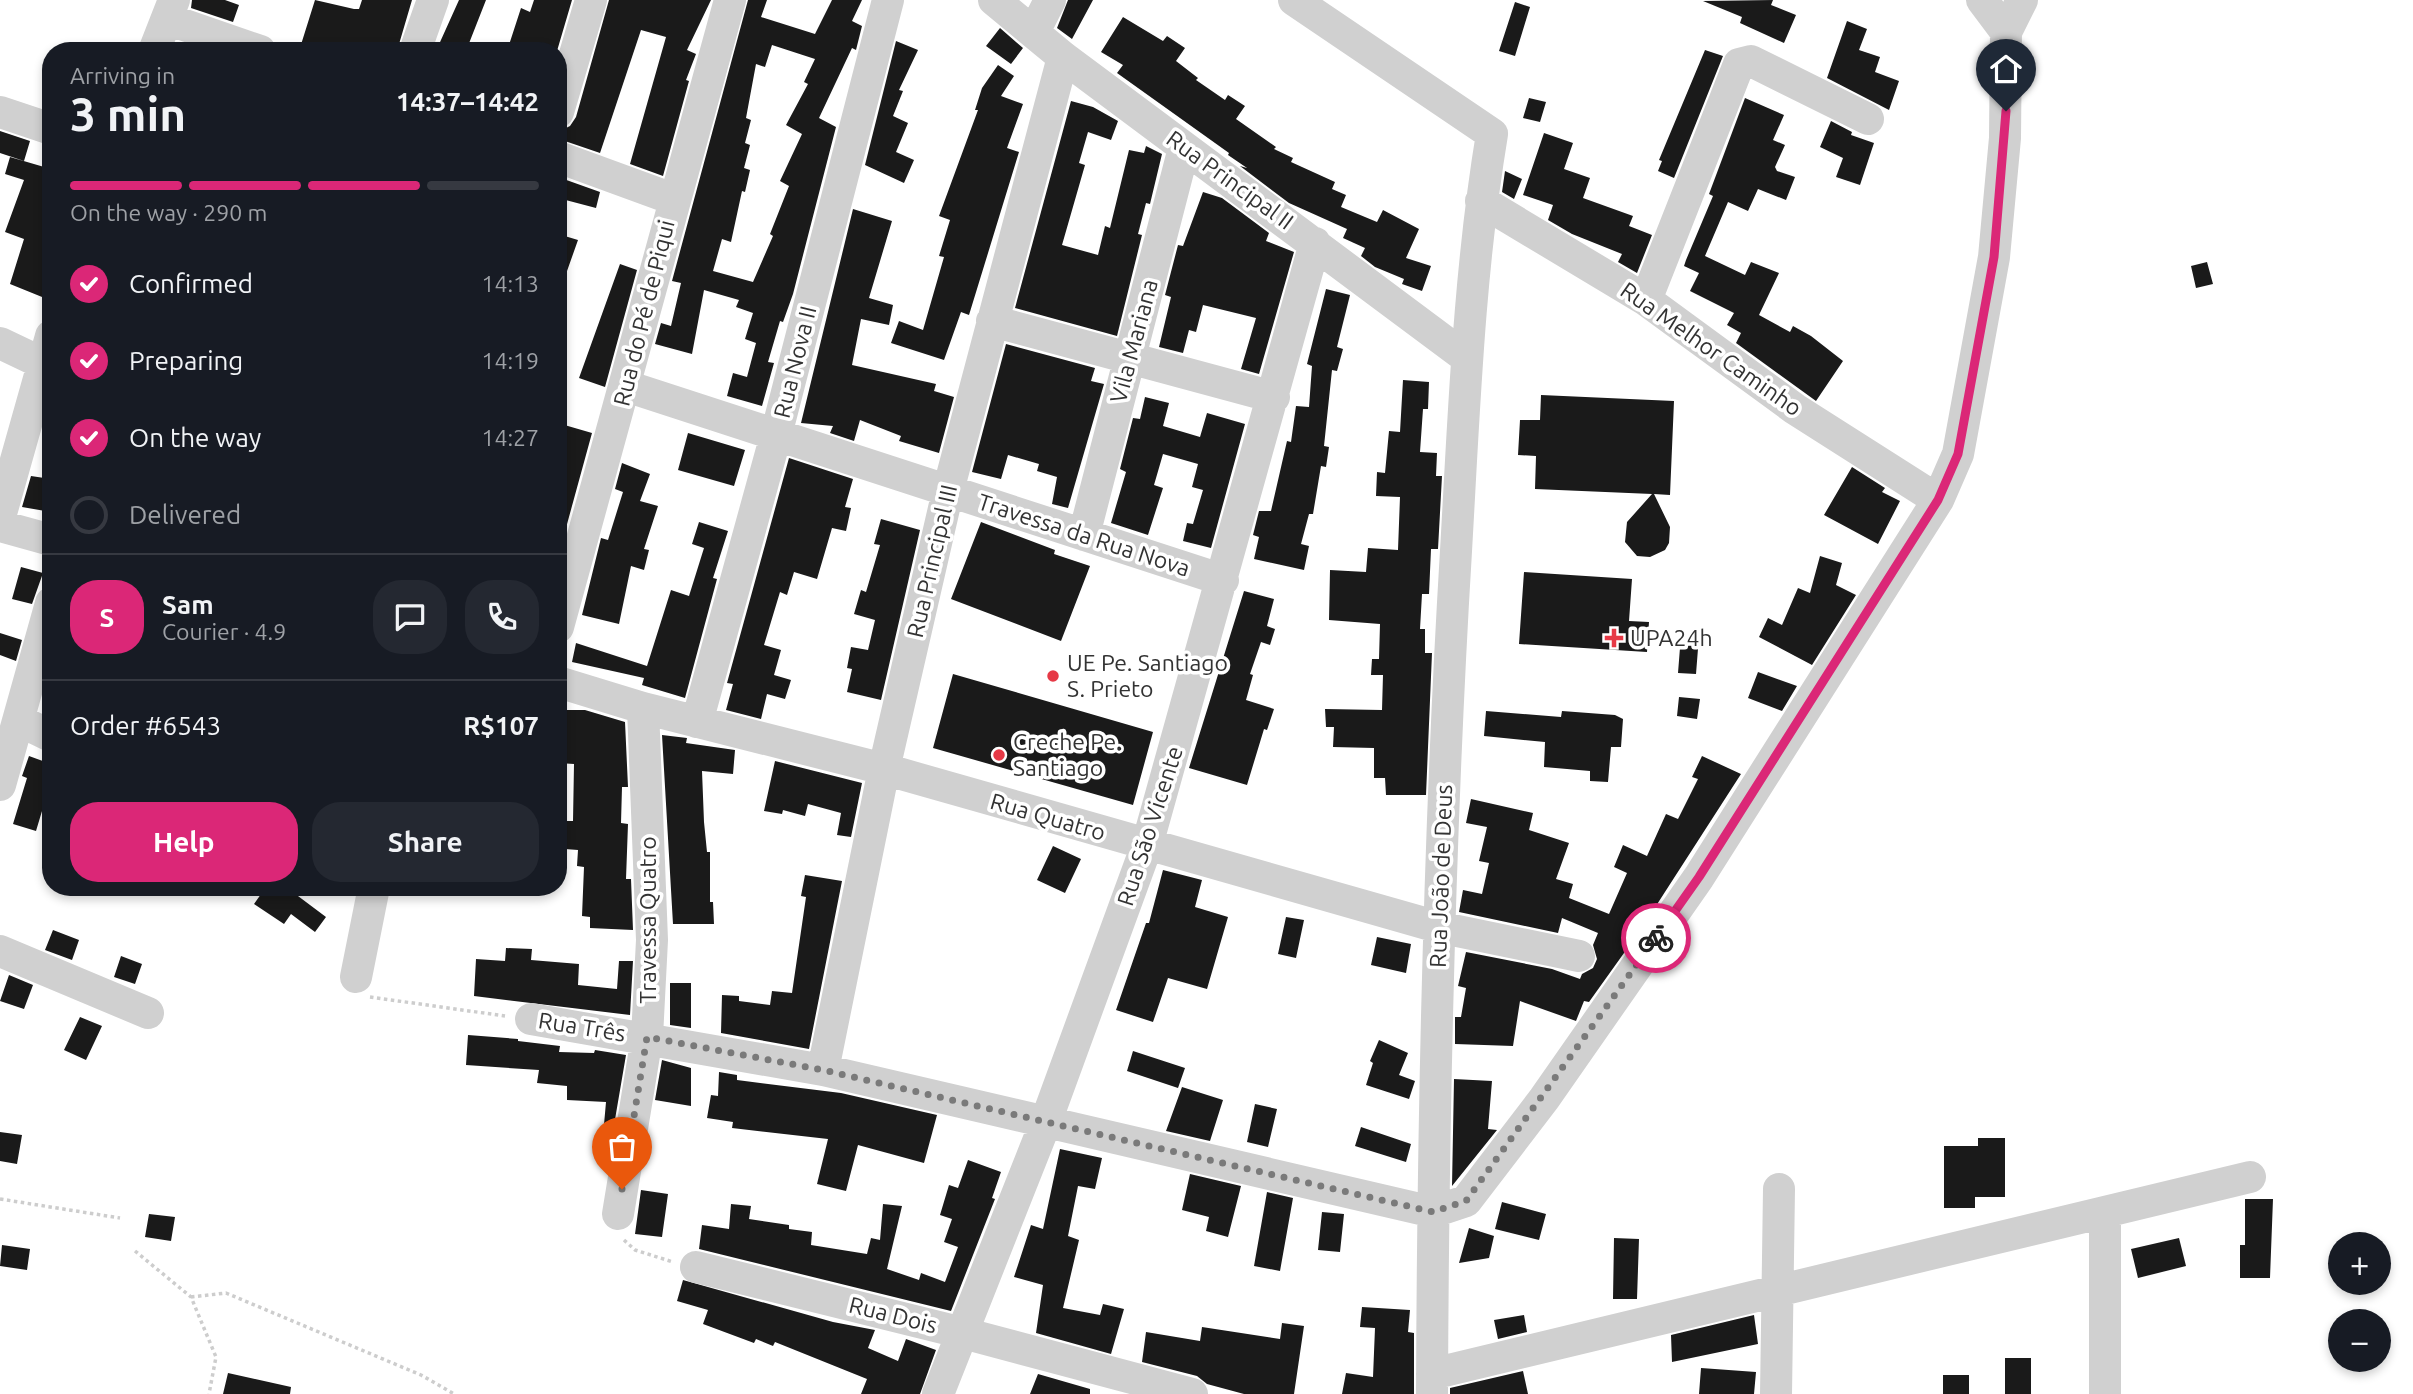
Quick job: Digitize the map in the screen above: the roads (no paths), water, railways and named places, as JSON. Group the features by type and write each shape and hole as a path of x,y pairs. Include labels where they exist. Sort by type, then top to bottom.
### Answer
{"street":[{"path":"418,42 433,0"},
{"path":"567,82 592,0"},
{"name":"Rua do Pé de Piqui","path":"567,595 626,386 673,199 730,0"},
{"name":"Rua Nova II","path":"697,722 776,435 888,0"},
{"name":"Rua Principal II","path":"994,0 1063,57 1468,358"},
{"path":"1034,32 1050,0"},
{"name":"Rua João de Deus","path":"1294,0 1492,135 1481,201 1468,358 1449,664 1438,927 1432,1384"},
{"path":"1982,0 2006,32"},
{"path":"1433,1212 1466,1201 1544,1098 1699,877 1938,500 1958,454 1994,257 2005,138 2006,32 2022,0"},
{"path":"158,42 170,10 240,42"},
{"name":"Rua Principal III","path":"823,1070 884,769 947,491 1063,57"},
{"path":"1646,300 1739,64 1751,61 1868,119"},
{"path":"0,112 42,126"},
{"name":"Vila Mariana","path":"1084,535 1184,148"},
{"path":"567,160 673,199"},
{"name":"Rua Melhor Caminho","path":"1481,201 1646,300 1794,409 1938,500"},
{"name":"Rua São Vicente","path":"938,1394 1045,1124 1147,845 1315,243"},
{"path":"992,321 1274,397"},
{"path":"0,343 42,348"},
{"path":"0,517 42,364"},
{"name":"Travessa da Rua Nova","path":"626,386 1223,580"},
{"path":"0,526 42,538"},
{"path":"0,785 42,637"},
{"name":"Rua Quatro","path":"567,685 643,708 884,769 1438,927 1579,956"},
{"name":"Travessa Quatro","path":"618,1214 647,1037 652,940 643,708"},
{"path":"20,721 42,732"},
{"path":"356,977 372,896"},
{"path":"0,951 148,1013"},
{"name":"Rua Três","path":"531,1019 647,1037 823,1070 1045,1124 1433,1212"},
{"path":"1432,1384 1778,1292 2250,1177"},
{"path":"1776,1394 1779,1189"},
{"path":"2105,1212 2105,1394"},
{"name":"Rua Dois","path":"696,1267 963,1333 1192,1394"}],"place":[{"name":"UPA24h","path":"1614,638"},
{"name":"UE Pe. Santiago S. Prieto","path":"1053,676"},
{"name":"Creche Pe. Santiago","path":"999,755"}]}
